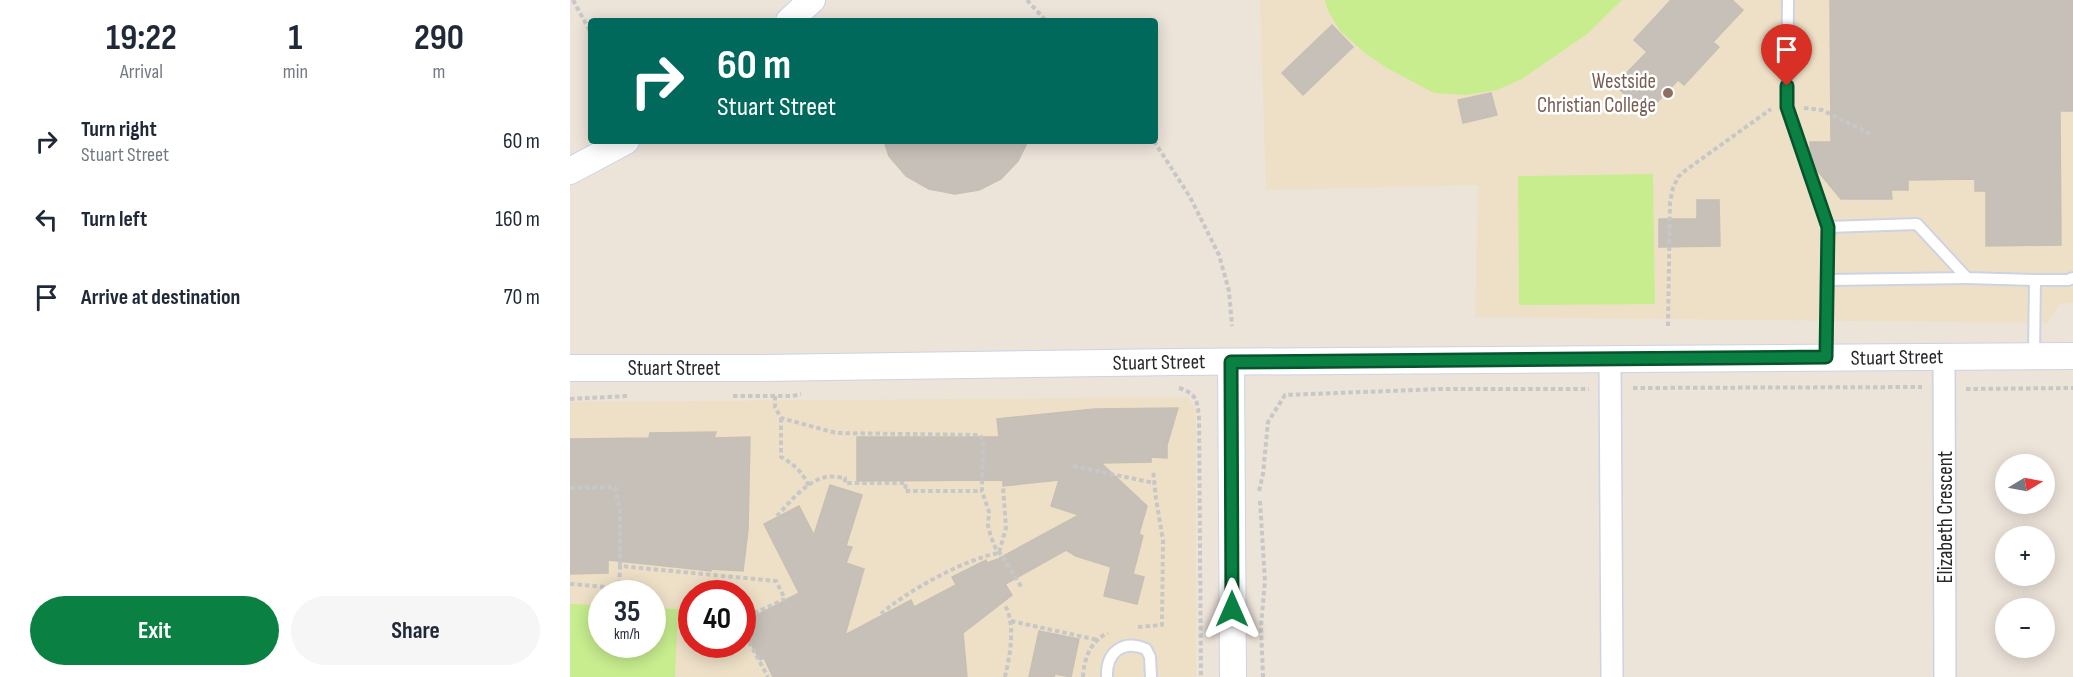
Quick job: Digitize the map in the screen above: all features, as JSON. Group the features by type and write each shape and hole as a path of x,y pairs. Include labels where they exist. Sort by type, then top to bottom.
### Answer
{"street":[{"path":"792,18 812,0"},
{"path":"570,171 620,144"},
{"name":"Elizabeth Crescent","path":"1944,356 1945,677"},
{"name":"Stuart Street","path":"570,368 2073,356"},
{"path":"1610,359 1612,677"},
{"path":"1231,362 1233,677"}],"lane":[{"path":"1788,0 1787,107 1828,227 1826,357"},
{"path":"1828,227 1917,224 1967,278"},
{"path":"1828,280 2073,279"},
{"path":"2034,356 2035,280"},
{"path":"1107,677 1109,659 1116,650 1140,647 1146,649 1150,657 1151,677"}],"path":[{"path":"573,0 588,28"},
{"path":"1027,0 1043,18"},
{"path":"1668,326 1669,211 1673,188 1678,177 1774,107"},
{"path":"1798,107 1822,110 1871,134"},
{"path":"1156,144 1191,197 1219,255 1230,291 1232,326"},
{"path":"1263,677 1261,626 1265,581 1259,490 1263,474 1268,422 1285,395 1440,389 1844,386 1972,390 2073,388"},
{"path":"1176,388 1189,392 1197,400 1199,417 1202,677"},
{"path":"722,396 793,396 803,393"},
{"path":"570,399 629,396"},
{"path":"775,396 775,407 781,418 781,457 803,475 809,486"},
{"path":"781,418 836,433 980,435 983,441 982,491 989,512 988,526 991,537 1022,588"},
{"path":"1073,466 1154,483"},
{"path":"1128,627 1162,625 1163,540 1153,470"},
{"path":"777,516 796,495 828,476 845,478 845,483 906,483 905,491 982,491"},
{"path":"570,488 615,487 620,511 620,588 570,584"},
{"path":"999,552 1006,528 1003,487"},
{"path":"881,614 947,572 983,556 999,552"},
{"path":"620,566 776,581 785,599 756,612"},
{"path":"1005,605 1011,621 1011,641 1005,677"},
{"path":"1011,621 1098,640"},
{"path":"1083,677 1085,659 1092,645 1110,632"},
{"path":"756,655 768,677"}],"shaded area":[{"name":"Westside Christian College","path":"1260,0 2073,0 2073,303 2059,304 2048,323 1475,317 1478,185 1266,190"},
{"path":"1188,397 1196,410 1196,677 570,677 570,402"}],"green space":[{"path":"1325,0 1622,0 1587,34 1522,79 1497,90 1466,95 1434,93 1387,68 1365,53 1340,31 1328,11"},
{"path":"1653,174 1655,304 1519,305 1518,176"},
{"path":"570,604 588,605 588,658 666,658 666,609 678,609 675,677 570,677"}],"building":[{"path":"1671,0 1732,0 1743,10 1713,42 1719,47 1684,85 1678,80 1646,114 1615,85 1647,52 1634,40"},
{"path":"1830,0 2073,0 2073,111 2060,111 2061,245 1986,246 1986,191 1975,191 1975,179 1908,180 1908,190 1891,190 1892,199 1841,199 1816,169 1810,151 1810,142 1831,142"},
{"path":"1332,25 1353,47 1303,95 1282,73"},
{"path":"1491,93 1497,115 1463,123 1458,100"},
{"path":"885,144 1026,144 1018,161 1001,179 979,190 955,194 929,189 906,176 889,156"},
{"path":"1697,200 1719,200 1720,246 1659,247 1659,219 1697,219"},
{"path":"1178,408 1167,445 1167,458 1151,457 1151,462 1101,463 1147,506 1139,534 1143,536 1133,574 1144,577 1137,604 1104,596 1111,567 1076,556 1066,550 1005,584 1012,595 963,633 967,677 773,677 764,658 760,660 756,653 756,616 799,593 764,524 799,506 814,535 830,485 862,495 846,546 852,547 846,563 864,569 845,635 911,600 914,607 956,585 952,577 986,560 987,563 998,559 1079,515 1051,506 1059,480 1003,486 1003,480 857,481 857,437 999,437 997,419 1095,409"},
{"path":"716,432 714,438 750,437 748,530 743,571 711,569 711,571 608,560 608,573 570,574 570,439 649,438 650,433"},
{"path":"1039,631 1079,639 1071,677 1055,674 1054,677 1029,677"}],"place":[{"name":"Westside Christian College","path":"1668,93"}],"route":[{"path":"1232,609 1231,362 1826,357 1828,227 1787,107 1787,86"}]}
